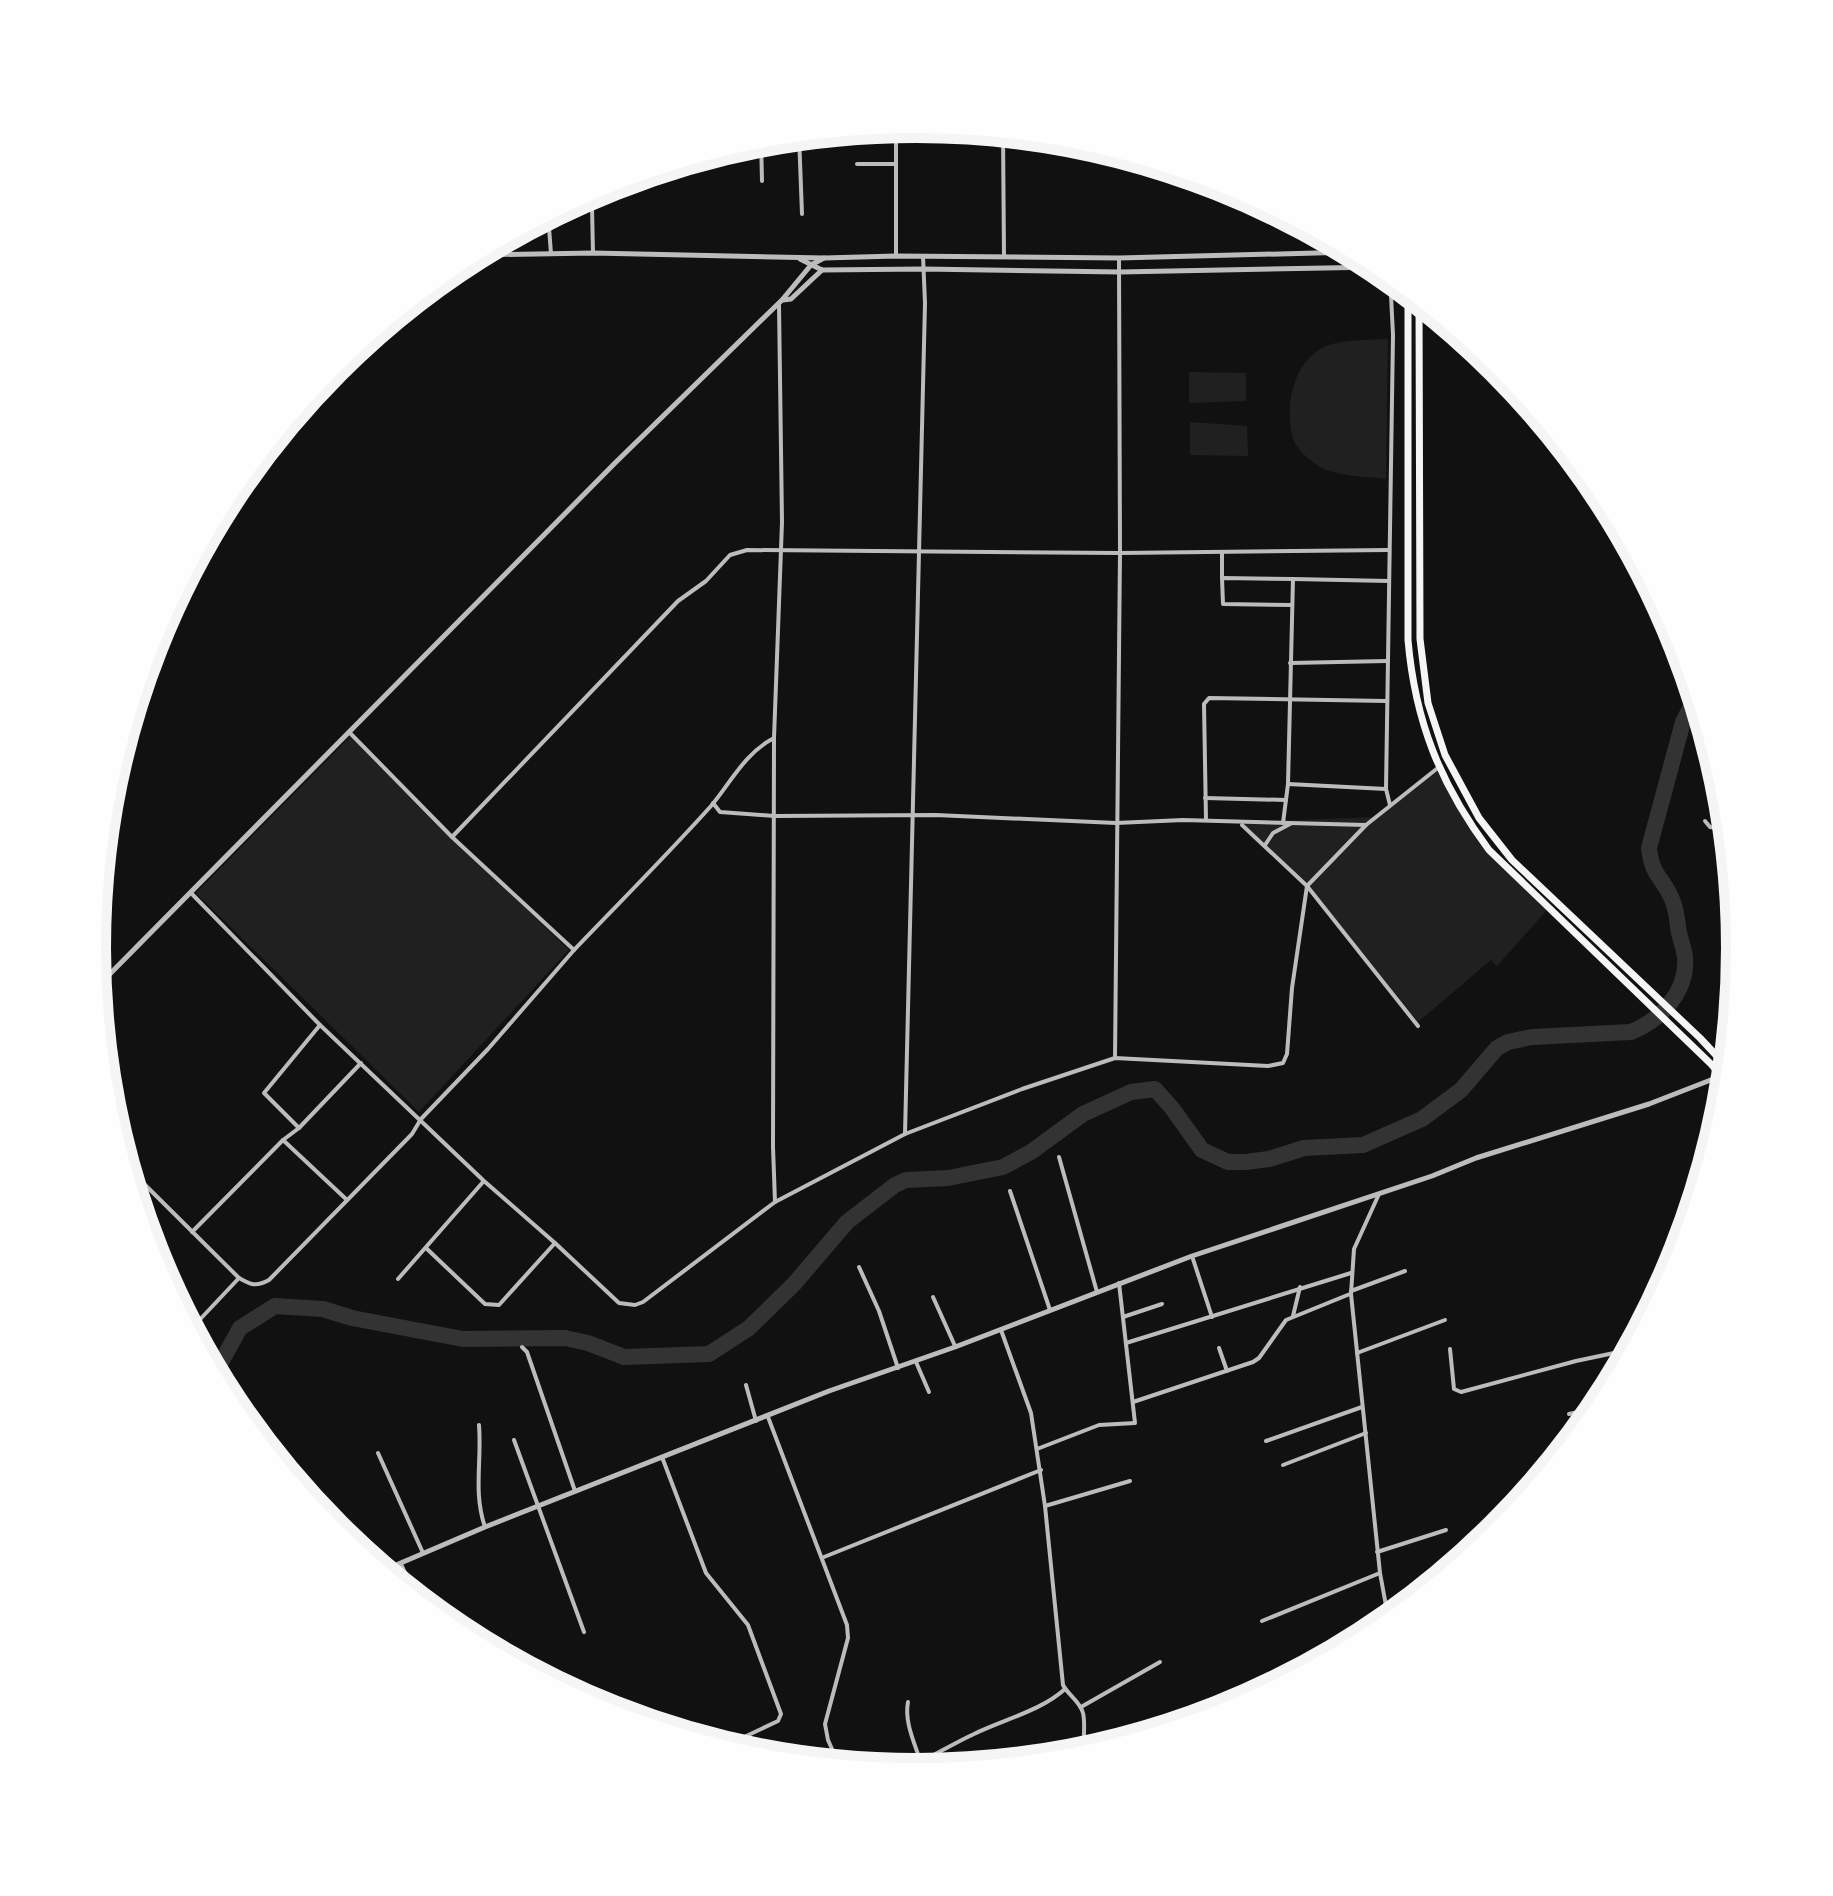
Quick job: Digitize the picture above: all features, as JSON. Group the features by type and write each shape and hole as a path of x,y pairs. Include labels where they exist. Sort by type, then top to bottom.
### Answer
{"highway":[{"path":"1408,304 1408,640 1418,708 1439,767 1469,823 1489,850 1717,1072"},
{"path":"1419,312 1419,627 1424,683 1434,725 1459,784 1498,844 1719,1058"}],"street":[{"path":"896,138 896,256"},
{"path":"1003,142 1004,256"},
{"path":"799,146 802,214"},
{"path":"761,152 762,181"},
{"path":"857,164 895,164"},
{"path":"592,207 593,253"},
{"path":"549,226 551,254"},
{"path":"497,255 1119,258 1333,253"},
{"path":"905,1134 923,256"},
{"path":"799,258 822,270 1120,272 1356,267"},
{"path":"107,977 606,472 780,301 811,265 824,258"},
{"path":"1115,1058 1120,553 1119,258"},
{"path":"780,301 791,299 822,270"},
{"path":"1390,805 1386,789 1393,335 1391,291"},
{"path":"775,1202 774,738 781,551 780,301"},
{"path":"452,837 678,601 706,581 730,555 747,550 1120,553 1389,550"},
{"path":"1222,552 1223,604 1292,605"},
{"path":"1222,578 1389,581"},
{"path":"1283,823 1288,784 1293,579"},
{"path":"1290,663 1387,661"},
{"path":"1206,820 1205,700 1387,701"},
{"path":"349,732 452,837 574,950"},
{"path":"141,1181 239,1278 252,1286 269,1280 412,1134 421,1119 713,803 760,746 774,738"},
{"path":"191,893 320,1025 484,1181 619,1303 635,1305 775,1202 905,1134 1022,1089 1115,1058 1268,1066 1283,1063 1287,1054 1292,988 1307,886 1366,825 1439,767"},
{"path":"1288,784 1386,789"},
{"path":"1205,798 1286,800"},
{"path":"713,803 720,812 774,816 913,814 1116,823 1206,820 1366,825"},
{"path":"1705,821 1710,827 1718,828"},
{"path":"1240,823 1307,886 1418,1026"},
{"path":"1265,845 1273,833 1292,824"},
{"path":"299,1128 264,1093 320,1025"},
{"path":"192,1232 361,1063"},
{"path":"394,1567 485,1527 829,1391 916,1362 1192,1256 1489,1153 1649,1104 1716,1078"},
{"path":"283,1140 347,1200"},
{"path":"1059,1157 1097,1292"},
{"path":"398,1279 484,1181"},
{"path":"1010,1191 1050,1310"},
{"path":"1377,1194 1354,1249 1351,1292 1377,1552 1386,1608"},
{"path":"426,1248 485,1304 494,1306 499,1305 555,1243"},
{"path":"1192,1256 1212,1317"},
{"path":"859,1267 879,1311 898,1368"},
{"path":"1133,1402 1259,1358 1284,1323 1293,1317 1405,1271"},
{"path":"1126,1343 1351,1273"},
{"path":"198,1321 239,1278"},
{"path":"1037,1449 1099,1425 1133,1425 1119,1283"},
{"path":"1293,1317 1302,1287"},
{"path":"933,1297 955,1347"},
{"path":"1123,1317 1162,1304"},
{"path":"1357,1353 1445,1320"},
{"path":"1001,1330 1031,1413 1041,1470 1066,1690 1081,1707 1084,1741"},
{"path":"522,1347 527,1352 575,1492"},
{"path":"1219,1348 1227,1371"},
{"path":"1450,1349 1454,1389 1461,1392 1619,1352"},
{"path":"916,1362 929,1392"},
{"path":"746,1385 756,1421"},
{"path":"1266,1441 1362,1407"},
{"path":"1569,1414 1581,1412"},
{"path":"768,1417 823,1557 848,1631 825,1724 834,1754"},
{"path":"479,1425 479,1508 485,1527"},
{"path":"1283,1465 1366,1433"},
{"path":"514,1440 584,1632"},
{"path":"378,1453 423,1553"},
{"path":"662,1457 706,1573 748,1625 781,1714 778,1721 740,1739"},
{"path":"823,1557 1041,1470"},
{"path":"1045,1506 1130,1481"},
{"path":"1377,1552 1446,1530"},
{"path":"401,1564 407,1578"},
{"path":"1262,1621 1380,1573"},
{"path":"1081,1707 1160,1662"},
{"path":"931,1758 1066,1690"},
{"path":"908,1702 911,1732 919,1758"}],"shaded area":[{"path":"1388,339 1386,479 1348,475 1322,468 1301,451 1292,435 1291,398 1298,375 1312,355 1329,345 1354,340"},
{"path":"1189,372 1246,373 1246,401 1189,403"},
{"path":"1190,422 1247,426 1248,456 1190,455"},
{"path":"350,737 569,950 419,1112 196,893"},
{"path":"1438,771 1487,845 1546,911 1497,966 1491,960 1418,1022 1310,887 1242,822 1379,817"}],"waterway":[{"path":"221,1363 240,1328 275,1306 323,1309 352,1318 463,1339 565,1338 624,1357 709,1354 749,1328 794,1284 847,1222 895,1185 906,1180 948,1178 1003,1167 1031,1152 1083,1114 1131,1092 1155,1089 1202,1150 1228,1162 1246,1162 1269,1159 1304,1148 1363,1145 1422,1119 1461,1090 1497,1048 1508,1042 1532,1037 1631,1032 1653,1020 1670,1003 1685,969 1685,954 1674,906 1655,870 1649,848 1683,722 1690,708"}]}
